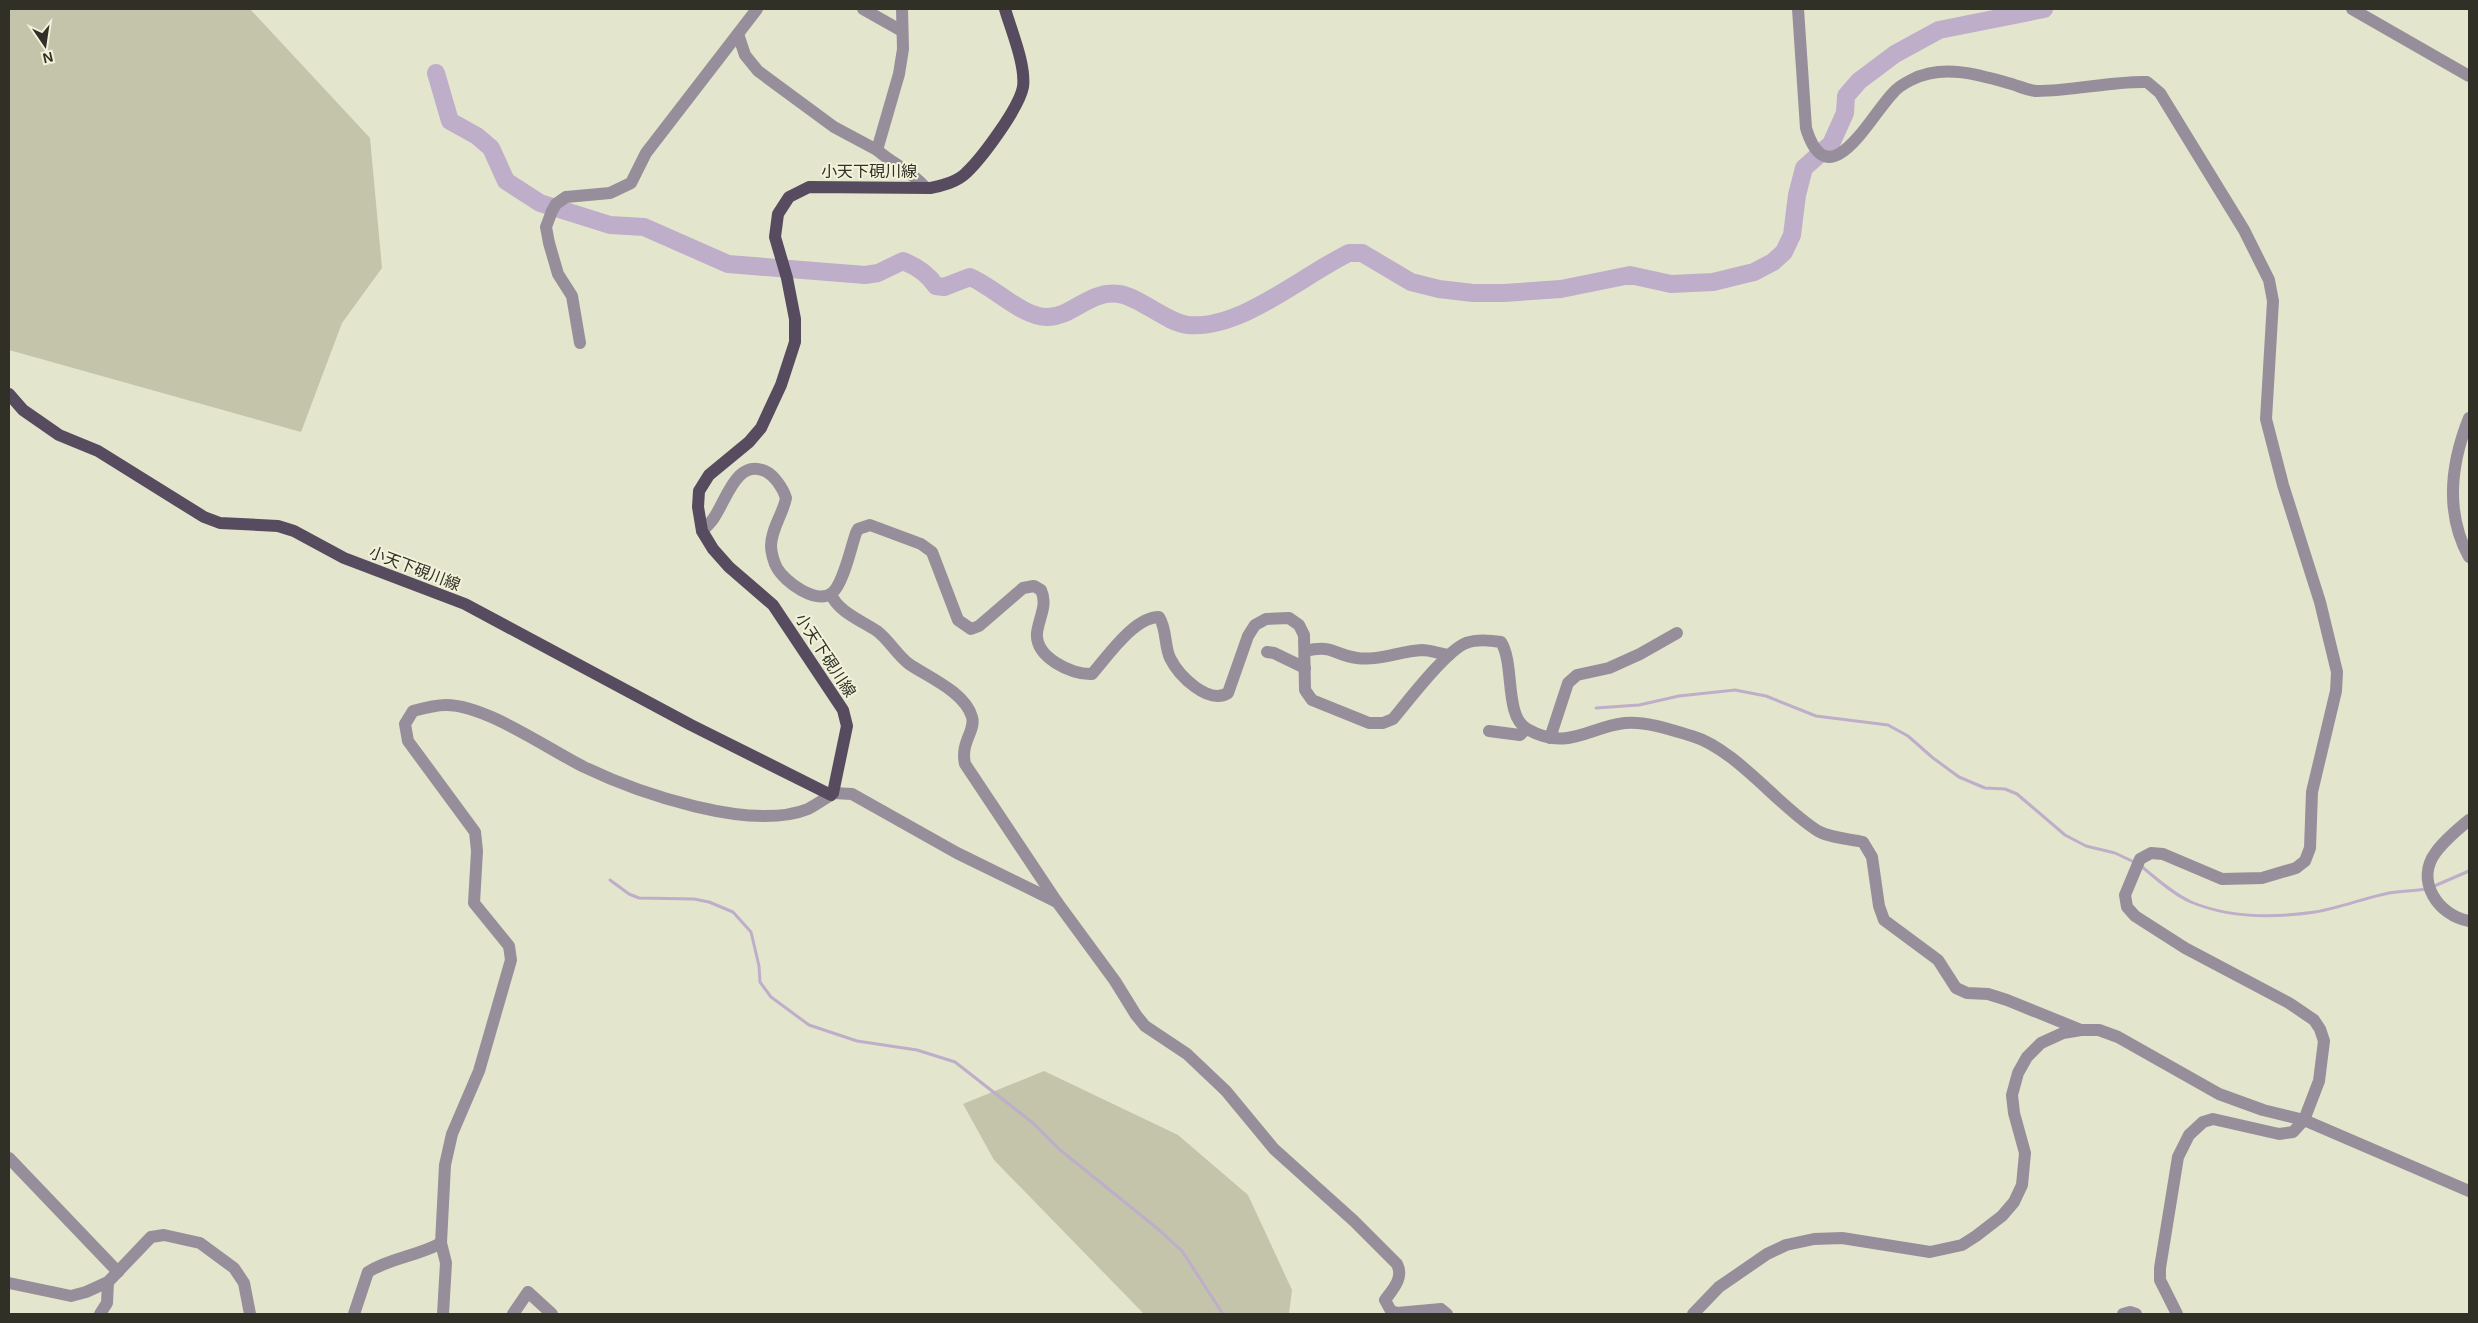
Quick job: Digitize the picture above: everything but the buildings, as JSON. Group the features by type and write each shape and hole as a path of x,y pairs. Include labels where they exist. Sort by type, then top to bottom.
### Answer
{"main road":[{"name":"小天下硯川線","path":"9,394 23,410 59,434 98,451 204,517 220,523 278,526 294,531 353,561 465,604 691,725 832,794 847,726 843,710 774,605 729,568 713,549 702,531 698,507 699,491 709,475 749,442 761,428 781,385 795,342 795,319 775,237 778,214 789,197 808,187 926,188 948,184 966,174 1015,111 1023,86 1020,60 1005,9"}],"street":[{"path":"580,343 572,296 558,274 549,243 546,227 554,208 574,195 610,194 631,183 646,153 757,9"},
{"path":"863,9 902,31"},
{"path":"877,150 899,74 903,49 902,9"},
{"path":"1798,9 1806,128 1810,141 1822,154 1835,158 1844,153 1877,115 1893,91 1920,77 1960,71 1975,73 2036,91 2148,82 2160,93 2265,268 2273,301 2266,419 2275,459 2320,602 2337,672 2336,691 2312,792 2310,848 2304,861 2296,868 2262,878 2222,879 2163,854 2151,853 2140,858 2125,895 2127,907 2135,916 2168,937 2289,1003 2314,1020 2320,1029 2324,1041 2323,1057 2319,1081 2304,1120 2293,1132 2279,1134 2214,1119 2200,1124 2190,1135 2178,1157 2160,1268 2160,1280 2177,1314"},
{"path":"2352,9 2469,76"},
{"path":"738,34 745,55 758,71 834,127 877,150 886,159 914,174 926,188"},
{"path":"2469,418 2460,442 2454,471 2453,502 2458,528 2469,557"},
{"path":"702,531 714,517 738,476 747,470 760,469 769,472 780,485 786,498 771,546 777,568 787,580 805,592 815,596 831,594 838,586 856,533 865,525 870,525 920,544 932,552 958,620 971,629 979,626 1024,588 1034,586 1041,590 1045,601 1037,634 1040,645 1052,660 1075,673 1092,674 1134,628 1151,617 1159,617 1164,624 1170,657 1182,674 1208,696 1221,697 1228,693 1248,636 1255,624 1266,618 1289,618 1299,625 1304,635 1305,690 1312,700 1369,723 1383,723 1392,719 1448,655 1465,643 1485,639 1501,642 1506,650 1512,698 1518,721 1526,729 1550,738 1576,738 1612,725 1627,723 1654,726 1709,743 1820,832 1862,842 1872,857 1879,906 1884,920 1938,960 1956,988 1967,993 1988,994 2008,1000 2081,1030"},
{"path":"831,594 834,602 879,633 908,664 942,682 968,708 973,718 972,728 965,743 963,754 965,764 1057,902 1116,981 1145,1026 1194,1060 1226,1091 1274,1149 1354,1221 1397,1264 1400,1270 1400,1277 1385,1300 1388,1308 1397,1312 1441,1309 1447,1314"},
{"path":"1550,738 1568,683 1577,675 1609,668 1640,654 1677,633"},
{"path":"1304,651 1319,648 1332,649 1356,658 1386,657 1423,650 1448,655"},
{"path":"1267,652 1274,653 1305,668"},
{"path":"443,1314 446,1263 440,1243 445,1165 452,1134 479,1071 512,960 509,946 474,903 477,851 474,832 408,741 405,724 413,711 429,706 448,705 474,712 542,743 584,767 647,792 700,808 775,815 808,809 832,794 852,794 957,853 1057,902"},
{"path":"1489,731 1520,735 1526,729"},
{"path":"2469,820 2435,853 2427,872 2430,890 2436,902 2449,915 2469,921"},
{"path":"1693,1314 1719,1287 1767,1254 1786,1245 1814,1239 1842,1238 1930,1252 1962,1245 1976,1236 2002,1216 2014,1202 2022,1185 2025,1153 2014,1114 2012,1095 2018,1073 2027,1057 2041,1043 2063,1033 2081,1030 2098,1030 2118,1037 2226,1097 2263,1110 2304,1120 2469,1192"},
{"path":"9,1158 118,1272"},
{"path":"9,1283 71,1296 86,1292 108,1282 151,1237 164,1235 200,1243 234,1268 244,1283 250,1314"},
{"path":"354,1314 368,1272 377,1266 431,1248 440,1243"},
{"path":"100,1314 107,1303 108,1282"},
{"path":"513,1314 528,1292 552,1314"},
{"path":"2123,1314 2130,1312 2136,1314"}],"green space":[{"path":"9,9 250,9 370,138 382,268 342,323 301,432 9,350"},
{"path":"1044,1071 1178,1135 1248,1195 1292,1290 1289,1314 1144,1314 994,1160 963,1104"}],"waterway":[{"path":"436,73 450,121 477,136 491,148 506,181 540,203 610,225 644,227 728,264 865,275 878,273 903,261 921,271 936,286 944,287 970,277 989,287 1018,307 1037,316 1056,316 1099,296 1119,294 1136,300 1171,320 1188,325 1208,324 1229,319 1250,310 1349,253 1362,253 1411,282 1439,289 1473,293 1561,289 1630,275 1671,284 1713,282 1754,272 1773,262 1784,252 1792,235 1797,195 1804,168 1831,144 1845,113 1846,96 1859,81 1895,54 1939,30 2044,9"},
{"path":"1596,708 1639,705 1679,696 1735,690 1766,696 1816,716 1888,725 1908,736 1959,777 1985,788 2005,789 2017,794 2065,835 2086,846 2115,853 2134,862"},
{"path":"2142,867 2184,899 2206,907 2236,914 2268,916 2315,912 2389,893 2426,889"},
{"path":"2432,887 2469,871"},
{"path":"610,880 629,894 639,898 694,899 709,902 733,912 751,932 759,966 760,982 771,997 809,1025 857,1041 917,1050 955,1062 1033,1123 1059,1149 1158,1229 1182,1251 1223,1314"}]}
